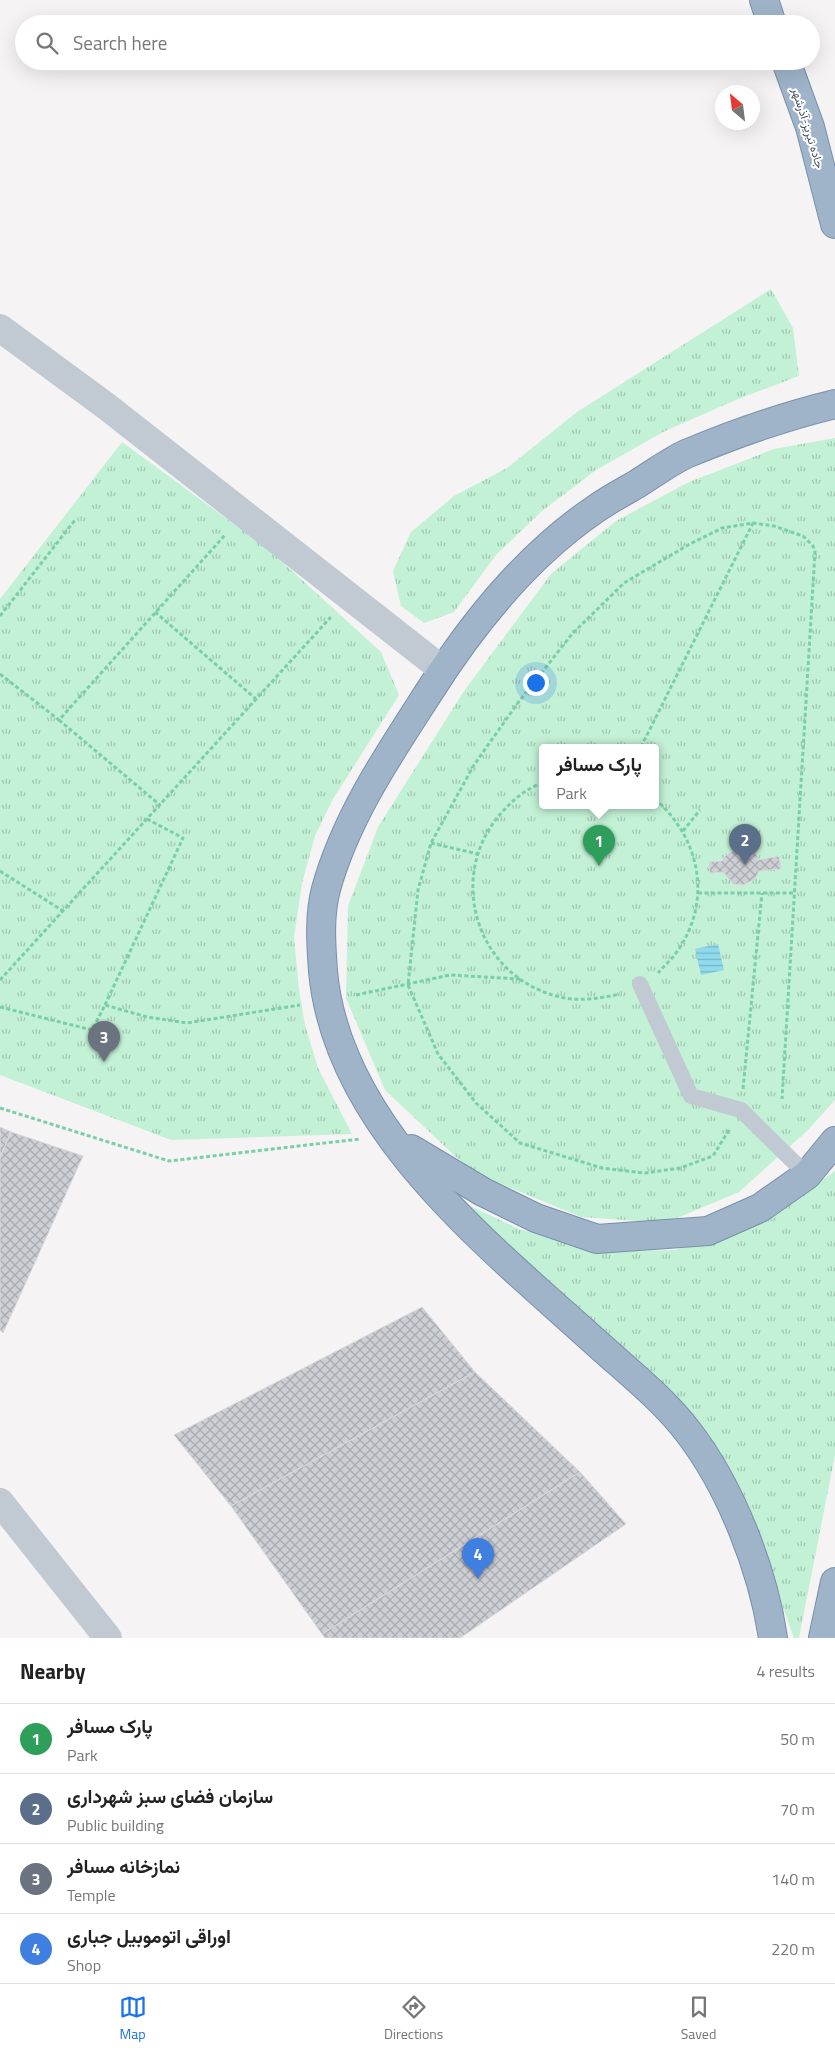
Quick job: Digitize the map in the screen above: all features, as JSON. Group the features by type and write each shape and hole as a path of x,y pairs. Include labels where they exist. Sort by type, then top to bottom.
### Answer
{"highway":[{"path":"764,0 769,15"},
{"name":"جاده تبریز-آذرشهر","path":"789,70 810,127 835,224"},
{"path":"773,1638 756,1567 731,1501 689,1433 642,1384 467,1224 388,1136 342,1055 326,998 320,939 325,893 343,839 381,766 443,670 479,621 531,563 593,511 683,455 800,413 835,404"},
{"path":"388,1136 500,1200 536,1218 597,1239 708,1231 760,1208 807,1175 835,1140"},
{"path":"823,1638 835,1582"}],"street":[{"path":"0,328 99,400 443,670"},
{"path":"0,1502 108,1638"}],"lane":[{"path":"640,984 691,1096 741,1110 807,1175"}],"path":[{"path":"0,616 76,520"},
{"path":"642,744 753,523"},
{"path":"762,893 741,1110 714,1156 680,1168 645,1173 602,1168 520,1142 476,1103 438,1054 408,985 418,890 431,843 474,765 517,704 572,634 624,583 688,544 722,528 753,523 794,532 803,536 816,552 782,1099"},
{"path":"59,720 224,534 232,540"},
{"path":"155,612 256,699"},
{"path":"0,980 330,618 322,612"},
{"path":"0,674 59,720 160,805"},
{"path":"539,785 514,800 494,820 478,854 472,877 474,910 485,940 504,967 530,986 560,998 593,1000 625,993 654,977 676,954 692,925 698,893 696,864 683,831 671,813 659,802"},
{"path":"683,831 700,810"},
{"path":"0,1007 92,1030 183,838 147,819"},
{"path":"431,843 478,854"},
{"path":"0,871 63,910"},
{"path":"698,893 795,892"},
{"path":"352,995 450,975 521,979"},
{"path":"105,1005 147,1017 187,1023 300,1004"},
{"path":"0,1108 169,1161 388,1136"}],"green space":[{"path":"771,289 793,328 799,376 738,399 665,431 596,470 542,511 496,555 454,612 424,623 401,606 393,571 411,532 454,496 507,468 577,412"},
{"path":"835,438 835,1100 807,1131 739,1192 665,1223 581,1217 472,1172 385,1090 346,998 348,906 378,827 464,691 551,574 616,521 689,482 774,449"},
{"path":"122,442 268,549 381,652 399,695 333,799 315,836 302,883 294,937 299,990 305,1025 318,1068 352,1134 171,1140 0,1075 0,599"},
{"path":"835,1171 835,1455 799,1638 794,1638 754,1526 676,1400 582,1310 458,1200 519,1229 609,1251 675,1250 767,1219"}],"water":[{"path":"718,944 724,970 701,975 695,949"}],"building":[{"path":"738,848 751,850 757,855 758,860 779,856 781,869 759,871 755,879 743,885 734,884 723,872 710,873 709,862 722,861 725,856"},
{"path":"0,1127 11,1132 0,1158"},
{"path":"11,1132 83,1156 3,1333 0,1330 0,1158"},
{"path":"422,1307 475,1372 231,1506 174,1435"},
{"path":"475,1372 580,1472 322,1634 231,1506"},
{"path":"580,1472 626,1524 460,1638 325,1638 322,1634"}],"place":[{"name":"سازمان فضای سبز شهرداری","path":"745,865"},
{"name":"پارک مسافر","path":"599,866"},
{"name":"نمازخانه مسافر","path":"104,1062"},
{"name":"اوراقی اتوموبیل جباری","path":"478,1579"}]}
